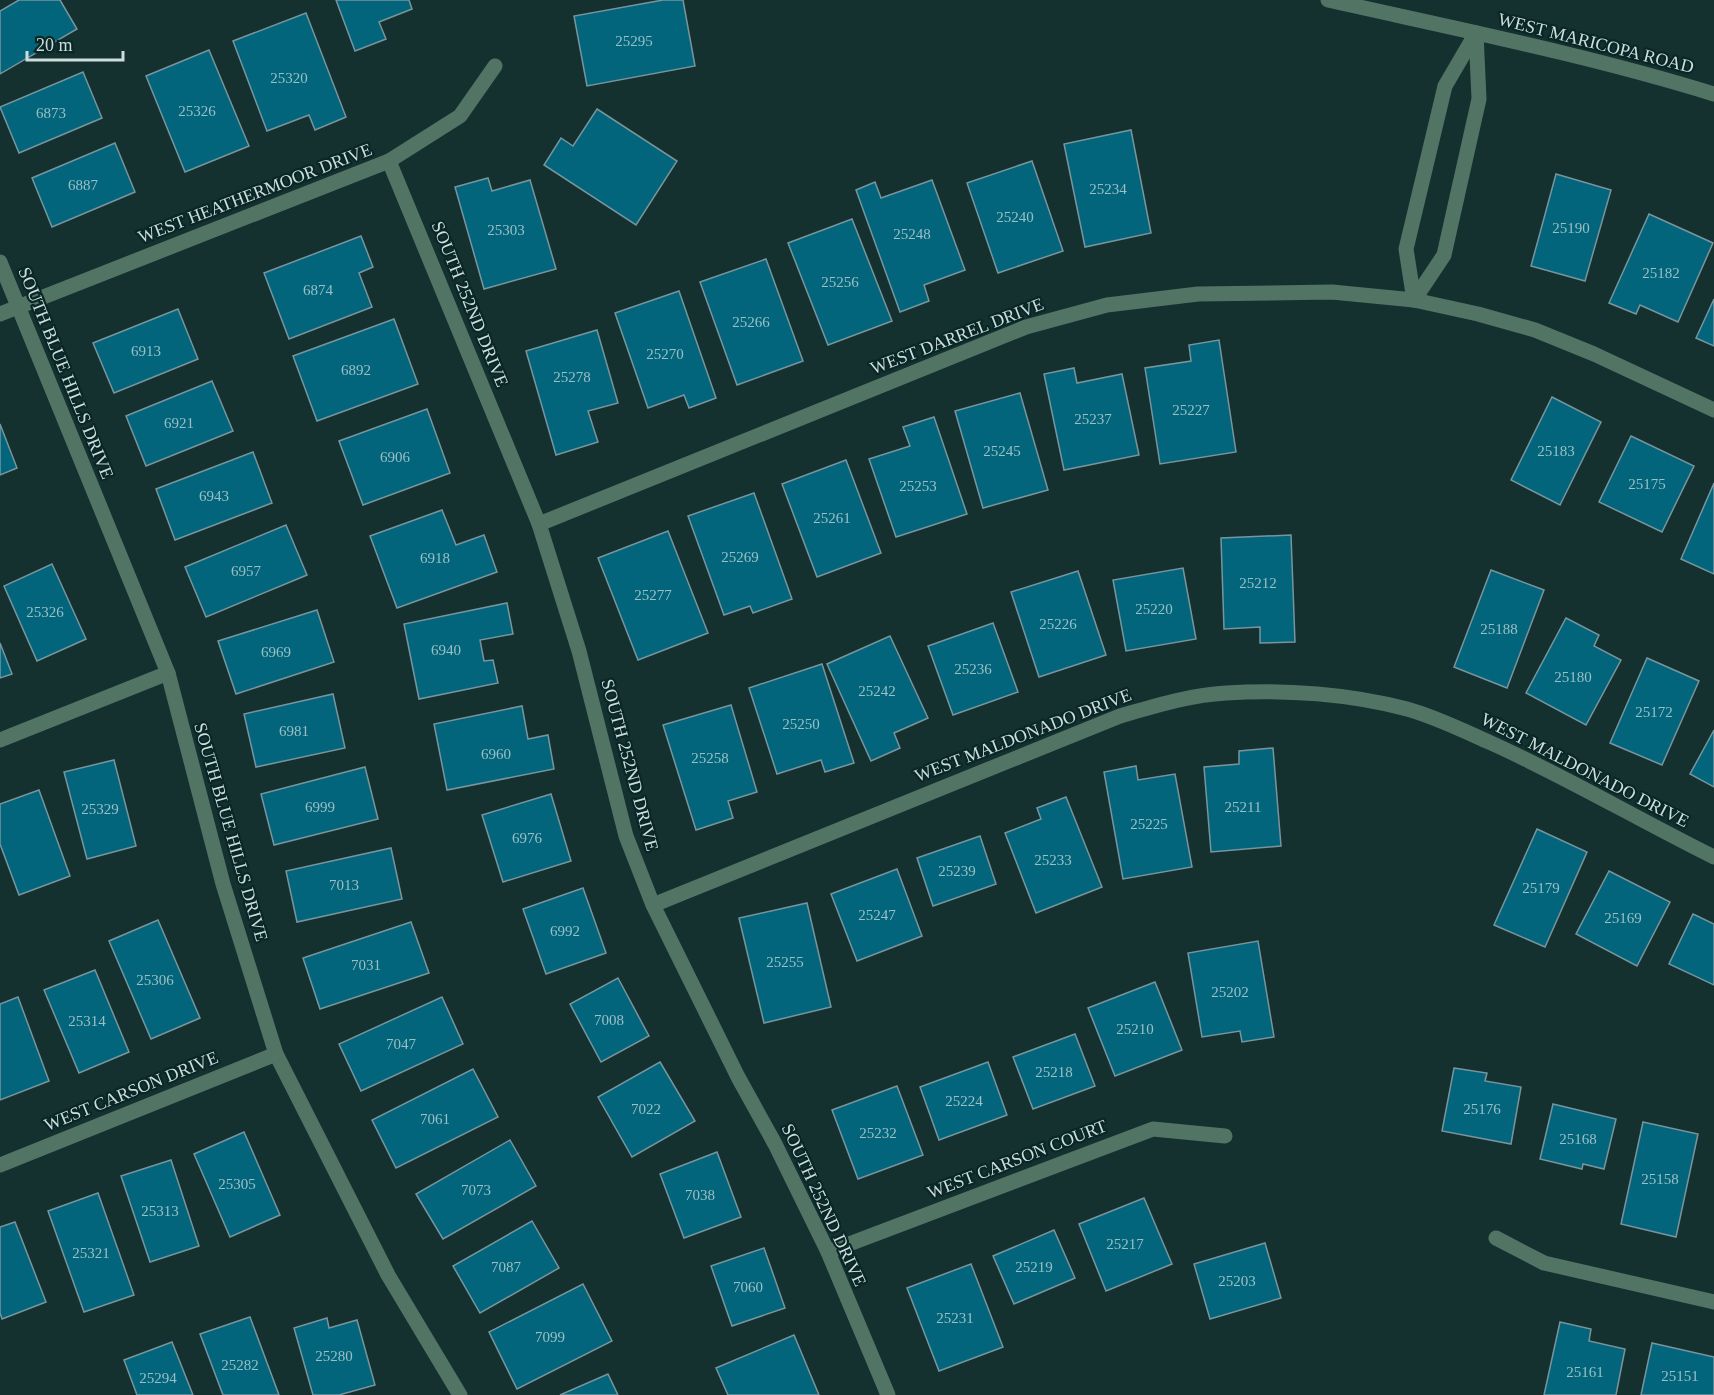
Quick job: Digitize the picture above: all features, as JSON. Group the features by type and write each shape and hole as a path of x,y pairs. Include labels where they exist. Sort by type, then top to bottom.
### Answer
{"street":[{"name":"WEST MARICOPA ROAD","path":"1328,0 1476,33 1668,80 1714,94"},
{"path":"1414,300 1406,249 1445,86 1476,33"},
{"path":"1414,300 1444,255 1479,99 1476,33"},
{"name":"WEST HEATHERMOOR DRIVE","path":"0,314 389,161 460,116 495,66"},
{"name":"SOUTH 252ND DRIVE","path":"389,161 539,524 579,651 626,836 653,905 738,1077 776,1144 828,1252 888,1395"},
{"name":"SOUTH BLUE HILLS DRIVE","path":"0,262 168,673 223,884 276,1053 388,1275 460,1395"},
{"name":"WEST DARREL DRIVE","path":"539,524 1015,331 1107,305 1198,294 1332,292 1414,300 1478,314 1535,330 1594,354 1714,410"},
{"path":"0,740 168,673"},
{"name":"WEST MALDONADO DRIVE","path":"653,905 1120,716 1180,699 1226,693 1283,692 1346,698 1408,710 1460,729 1527,759 1714,857"},
{"name":"WEST CARSON DRIVE","path":"0,1165 276,1053"},
{"name":"WEST CARSON COURT","path":"828,1252 1153,1129 1225,1136"},
{"path":"1496,1238 1544,1263 1714,1302"}],"building":[{"path":"19,0 60,0 77,29 0,74 0,11"},
{"path":"336,0 409,0 412,9 379,22 386,39 355,51"},
{"path":"663,0 683,0 695,66 587,86 574,16"},
{"path":"306,13 346,117 315,130 309,115 267,131 233,41"},
{"path":"209,50 249,146 185,172 146,76"},
{"path":"83,72 102,118 19,153 0,107"},
{"path":"597,109 677,161 636,225 544,165 561,138 573,146"},
{"path":"1131,130 1151,233 1085,247 1064,144"},
{"path":"115,143 135,192 52,227 32,178"},
{"path":"1032,161 1063,251 998,273 967,183"},
{"path":"1556,174 1611,190 1585,281 1531,266"},
{"path":"488,178 492,191 530,180 556,269 484,289 455,187"},
{"path":"932,180 965,270 924,285 929,301 900,312 856,190 875,182 881,198"},
{"path":"1649,214 1713,243 1678,322 1640,305 1636,314 1609,303"},
{"path":"852,219 892,321 828,345 788,243"},
{"path":"361,236 373,267 359,273 372,307 289,339 264,273"},
{"path":"766,259 803,361 737,385 700,282"},
{"path":"679,291 716,398 689,408 684,395 648,408 615,313"},
{"path":"1714,299 1714,346 1696,338"},
{"path":"178,309 198,359 114,393 93,343"},
{"path":"394,319 418,384 317,421 293,356"},
{"path":"597,330 618,403 588,411 598,442 556,455 526,351"},
{"path":"1219,340 1236,452 1160,464 1145,368 1191,361 1189,345"},
{"path":"1074,368 1077,383 1122,374 1139,455 1064,470 1044,374"},
{"path":"212,381 233,431 146,466 126,416"},
{"path":"1020,393 1048,490 983,508 955,411"},
{"path":"1552,397 1601,422 1560,505 1511,480"},
{"path":"427,409 450,473 363,505 339,441"},
{"path":"934,417 967,514 896,537 869,459 910,446 903,427"},
{"path":"0,424 17,468 0,475"},
{"path":"1631,436 1694,466 1662,532 1599,502"},
{"path":"253,452 272,503 175,540 156,489"},
{"path":"846,460 881,553 817,577 782,484"},
{"path":"1714,483 1714,574 1681,559"},
{"path":"754,493 792,599 753,613 750,606 724,615 688,516"},
{"path":"442,510 456,545 484,535 497,572 397,608 370,536"},
{"path":"286,525 307,575 206,617 185,567"},
{"path":"668,531 708,633 638,660 598,558"},
{"path":"1291,535 1295,642 1260,643 1260,627 1224,629 1221,538"},
{"path":"52,564 86,639 37,661 4,586"},
{"path":"1183,568 1196,639 1126,651 1113,580"},
{"path":"1491,570 1544,590 1507,688 1454,667"},
{"path":"1078,571 1106,655 1039,677 1011,592"},
{"path":"507,603 513,634 480,640 484,661 493,660 498,683 419,699 404,624"},
{"path":"317,610 334,662 236,694 218,641"},
{"path":"1566,618 1599,635 1594,646 1621,660 1586,725 1526,693"},
{"path":"993,623 1018,692 953,715 928,646"},
{"path":"890,636 928,718 894,733 900,748 871,761 827,664"},
{"path":"0,643 12,674 0,678"},
{"path":"1647,658 1699,681 1662,765 1610,743"},
{"path":"822,664 854,763 825,772 821,760 777,774 749,688"},
{"path":"333,694 345,748 256,767 244,714"},
{"path":"731,705 757,792 728,801 733,818 696,830 663,725"},
{"path":"522,706 528,739 548,735 554,769 447,790 434,724"},
{"path":"1714,730 1714,787 1690,774"},
{"path":"1273,748 1281,846 1211,852 1204,767 1239,764 1239,751"},
{"path":"114,760 136,846 87,859 64,772"},
{"path":"1136,766 1138,780 1175,774 1192,867 1123,879 1104,772"},
{"path":"365,767 378,819 274,845 261,794"},
{"path":"39,790 70,876 19,895 0,844 0,804"},
{"path":"551,794 571,861 503,882 482,815"},
{"path":"1066,797 1102,887 1036,913 1005,833 1041,819 1037,808"},
{"path":"1537,829 1587,852 1545,947 1494,925"},
{"path":"980,836 996,884 933,906 917,858"},
{"path":"391,848 402,899 297,922 286,871"},
{"path":"897,869 922,936 857,961 831,894"},
{"path":"1609,871 1670,902 1637,966 1576,934"},
{"path":"583,888 606,953 546,974 523,909"},
{"path":"807,903 831,1007 764,1023 739,918"},
{"path":"1693,914 1714,924 1714,985 1669,964"},
{"path":"158,920 200,1018 151,1039 109,941"},
{"path":"411,922 429,973 320,1009 303,958"},
{"path":"1258,941 1274,1037 1242,1042 1240,1031 1202,1037 1188,953"},
{"path":"95,970 129,1052 79,1073 44,990"},
{"path":"618,978 649,1036 601,1062 570,1004"},
{"path":"1155,982 1182,1050 1115,1076 1088,1008"},
{"path":"18,997 49,1081 0,1100 0,1004"},
{"path":"442,997 463,1044 361,1091 339,1044"},
{"path":"1075,1034 1095,1086 1033,1109 1013,1057"},
{"path":"660,1062 695,1121 632,1157 598,1097"},
{"path":"988,1062 1007,1115 939,1140 920,1087"},
{"path":"1454,1068 1487,1073 1485,1081 1521,1087 1511,1144 1442,1131"},
{"path":"473,1069 498,1117 396,1168 372,1120"},
{"path":"897,1086 923,1155 858,1179 832,1110"},
{"path":"1553,1104 1616,1119 1604,1169 1583,1164 1582,1169 1540,1159"},
{"path":"1643,1122 1698,1134 1676,1237 1621,1224"},
{"path":"244,1132 280,1215 230,1237 194,1154"},
{"path":"510,1140 536,1186 443,1239 416,1194"},
{"path":"717,1152 741,1217 684,1238 660,1174"},
{"path":"171,1160 199,1246 150,1262 121,1176"},
{"path":"98,1193 134,1295 84,1312 48,1211"},
{"path":"1144,1198 1172,1264 1106,1291 1079,1224"},
{"path":"532,1221 559,1268 480,1313 453,1266"},
{"path":"15,1222 46,1302 2,1319 0,1313 0,1227"},
{"path":"1054,1230 1075,1278 1014,1304 993,1256"},
{"path":"1265,1243 1281,1298 1210,1319 1194,1264"},
{"path":"764,1248 785,1308 732,1326 711,1266"},
{"path":"971,1264 1003,1347 939,1371 907,1288"},
{"path":"583,1284 612,1341 517,1389 489,1332"},
{"path":"250,1317 279,1395 223,1395 200,1334"},
{"path":"327,1318 329,1328 357,1320 375,1385 339,1395 313,1395 294,1328"},
{"path":"1560,1322 1591,1329 1589,1341 1625,1349 1616,1395 1544,1395"},
{"path":"794,1335 819,1395 728,1395 716,1368"},
{"path":"172,1342 193,1395 137,1395 124,1360"},
{"path":"1652,1343 1714,1357 1714,1395 1641,1395"},
{"path":"608,1374 618,1395 560,1395"}]}
